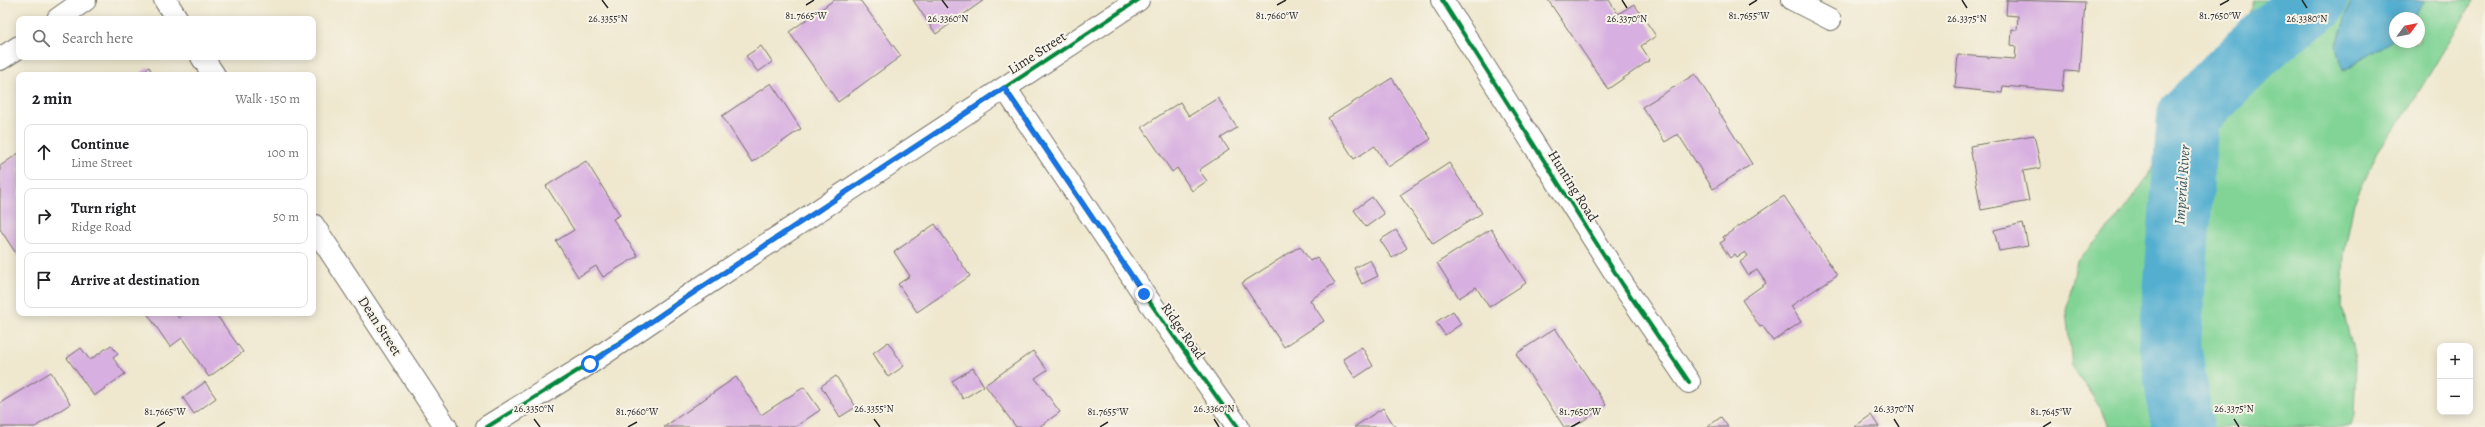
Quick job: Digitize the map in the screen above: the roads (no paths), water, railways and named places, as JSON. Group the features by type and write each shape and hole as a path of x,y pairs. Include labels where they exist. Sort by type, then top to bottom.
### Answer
{"street":[{"path":"62,16 84,0"},
{"path":"165,0 175,16"},
{"name":"Lime Street","path":"487,427 590,364 684,299 1138,0"},
{"name":"Hunting Road","path":"1442,0 1623,285 1689,382"},
{"path":"0,59 16,49"},
{"path":"204,60 212,72"},
{"name":"Ridge Road","path":"1004,88 1144,294 1238,427"},
{"name":"Dean Street","path":"316,230 446,427"}],"lane":[{"path":"1792,0 1831,20"}],"water":[{"path":"2351,0 2425,0 2418,12 2389,12 2389,42 2343,71 2337,45"}],"waterway":[{"name":"Imperial River","path":"2182,427 2170,344 2188,116 2268,37 2317,0"}]}
